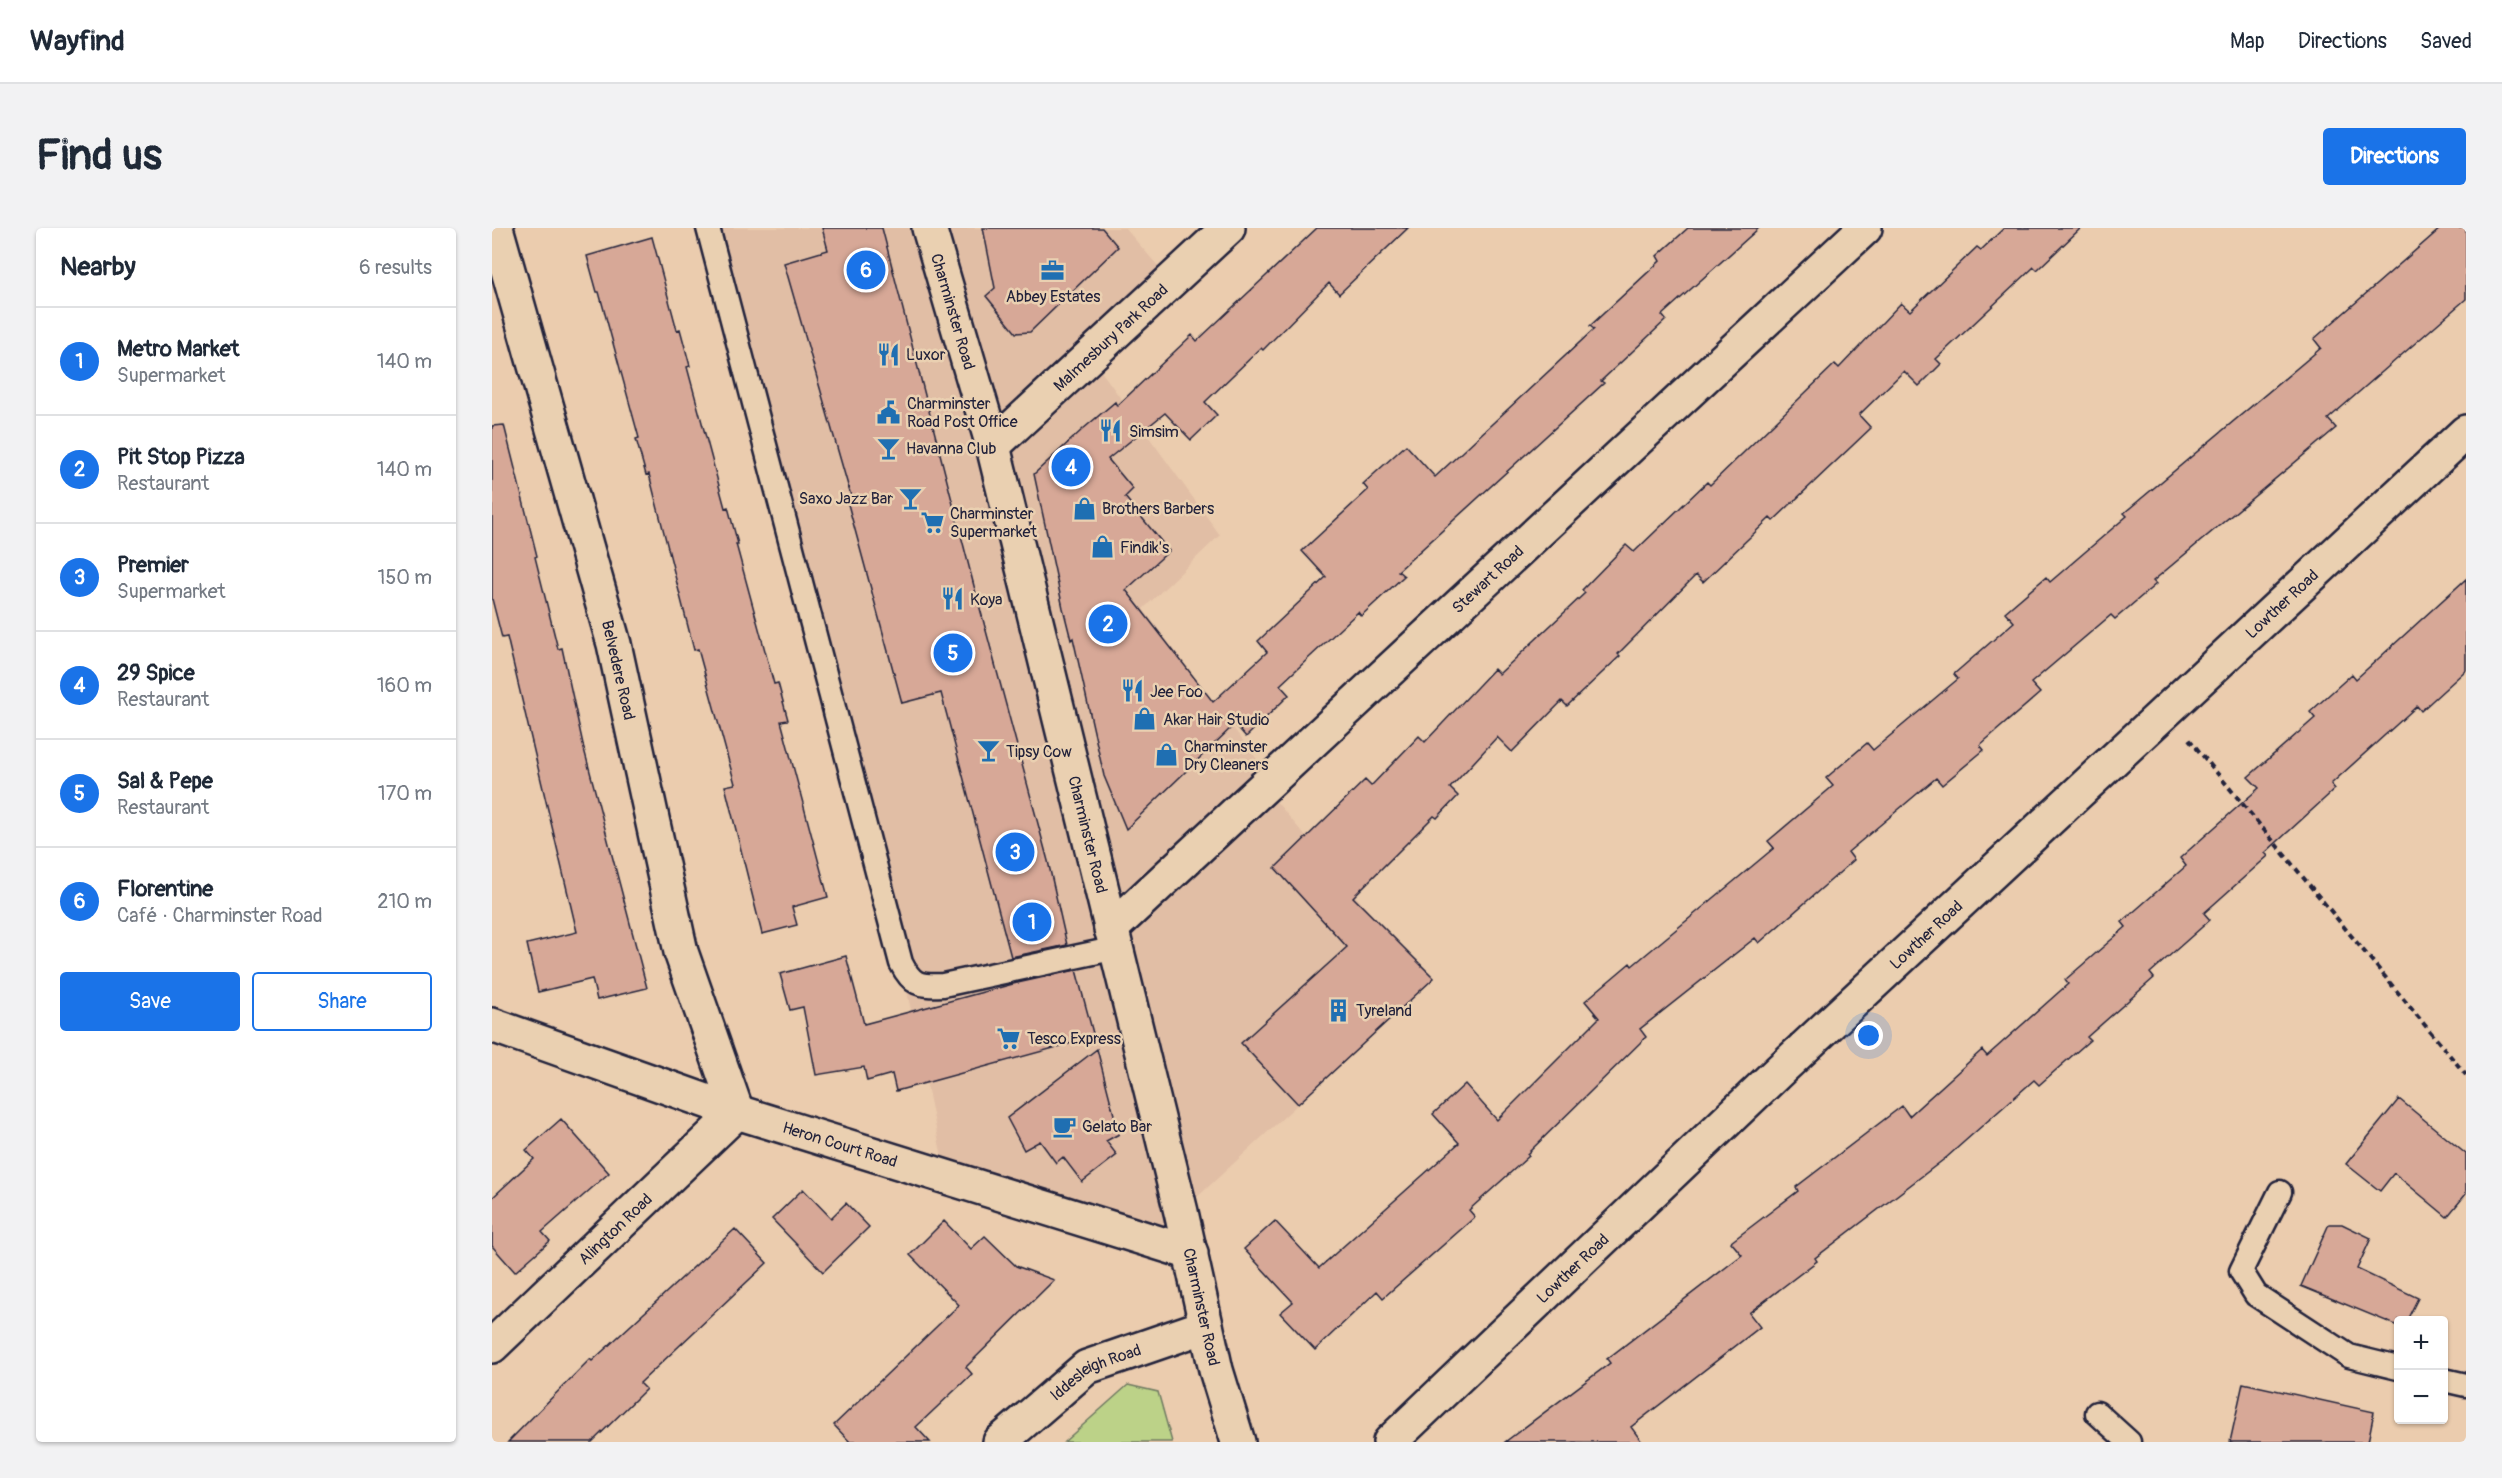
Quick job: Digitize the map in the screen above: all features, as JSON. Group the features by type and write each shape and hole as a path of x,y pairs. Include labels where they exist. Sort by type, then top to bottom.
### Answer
{"street":[{"name":"Belvedere Road","path":"496,228 614,644 681,952 737,1112"},
{"name":"Charminster Road","path":"930,228 993,446 1191,1253 1206,1326 1238,1442"},
{"name":"Malmesbury Park Road","path":"993,446 1228,228"},
{"name":"Stewart Road","path":"1114,939 1865,228"},
{"name":"Lowther Road","path":"1390,1442 1779,1071 2466,432"},
{"name":"Heron Court Road","path":"492,1025 737,1112 1191,1253"},
{"name":"Alington Road","path":"492,1346 737,1112"},
{"name":"Iddesleigh Road","path":"1000,1442 1087,1367 1206,1326"}],"lane":[{"path":"708,228 901,963 909,978 924,986 943,985 1114,939"},
{"path":"2280,1192 2241,1270 2256,1295 2349,1356 2394,1367"},
{"path":"2448,1381 2466,1386"},
{"path":"2097,1413 2129,1442"}],"path":[{"path":"2163,713 2209,762 2466,1075"}],"shaded area":[{"path":"708,228 1125,228 1171,281 1090,356 1220,535 1143,609 1272,779 1264,787 1376,920 1298,1104 1181,1212 1191,1253 946,1176 901,963"}],"green space":[{"path":"1128,1385 1158,1392 1172,1442 1064,1442"}],"building":[{"path":"822,228 882,228 974,586 1048,861 1067,945 1011,957 941,693 902,703 848,504 853,503 784,263 828,250"},
{"name":"Abbey Estates","path":"983,228 1102,228 1118,247 1030,332 1016,333 986,296 995,288"},
{"path":"1317,228 1408,228 1339,294 1329,283 1263,350 1261,348 1205,402 1217,415 1191,440 1165,413 1108,459 1133,489 1125,497 1169,551 1126,590 1213,702 1267,652 1258,641 1326,577 1302,551 1368,490 1363,484 1406,445 1435,477 1594,329 1590,326 1660,261 1657,256 1688,228 1759,228 1662,315 1666,320 1601,381 1604,383 1398,571 1404,576 1361,616 1358,612 1280,685 1289,695 1246,737 1235,724 1126,829 1104,776 1073,638 1071,640 1063,608 1034,474 1115,402 1117,406 1192,335 1197,341"},
{"path":"2004,228 2081,228 2037,270 2034,267 1936,359 1941,364 1919,386 1904,371 1859,415 1871,428 1773,521 1770,518 1703,582 1696,575 1618,654 1620,656 1567,706 1562,701 1512,752 1497,737 1450,788 1458,796 1437,818 1434,816 1353,897 1434,978 1298,1104 1241,1043 1347,947 1275,868 1365,780 1371,786 1419,736 1425,742 1494,669 1499,674 1585,593 1582,590 1626,545 1634,552 1707,482 1710,485 1835,364 1839,368 1901,303 1910,311 1977,247 1981,250"},
{"path":"2441,228 2466,228 2466,299 2328,419 2336,428 2153,581 2156,584 2115,619 2111,615 2031,683 2040,693 1980,745 1984,750 1942,785 1936,778 1848,852 1854,860 1759,943 1755,938 1640,1029 1646,1037 1527,1154 1529,1156 1469,1210 1475,1217 1383,1298 1377,1291 1315,1350 1280,1313 1293,1302 1244,1249 1275,1221 1319,1268 1459,1143 1433,1114 1465,1084 1497,1120 1599,1018 1585,1001 1630,963 1632,966 1774,848 1768,841 1833,786 1826,778 1867,743 1873,750 1958,679 1954,674 2014,622 2005,612 2046,577 2050,582 2127,516 2124,513 2321,348 2314,339"},
{"path":"652,237 677,330 680,329 690,366 687,367 725,508 728,507 774,684 778,683 788,720 781,721 828,897 792,907 797,925 762,934 725,786 735,784 698,649 694,650 649,474 646,475 636,439 639,438 587,256"},
{"path":"504,425 558,649 562,648 584,749 647,988 597,1000 592,979 538,992 527,944 577,932 507,637 502,638 492,599 492,426"},
{"path":"2466,579 2466,670 2421,711 2417,706 2331,784 2335,789 2265,853 2268,856 2204,913 2210,920 2150,973 2154,978 2087,1037 2090,1040 2039,1085 2034,1080 1947,1157 1815,1258 1817,1261 1749,1313 1760,1327 1631,1427 1642,1442 1505,1442 1610,1363 1607,1359 1742,1255 1731,1242 1798,1191 1796,1187 1902,1106 1909,1116 1982,1050 1987,1056 2068,984 2065,980 2126,927 2122,922 2186,866 2180,858 2259,788 2248,777 2315,718 2310,712 2352,674 2356,679"},
{"path":"846,956 864,1024 1013,984 1076,970 1094,1037 896,1091 892,1074 867,1081 864,1067 816,1075 803,1007 790,1010 780,974"},
{"name":"Gelato Bar","path":"1097,1049 1119,1134 1106,1141 1117,1155 1082,1182 1063,1157 1056,1163 1040,1141 1024,1150 1007,1118"},
{"path":"2399,1099 2466,1154 2466,1194 2447,1217 2394,1173 2380,1191 2346,1164"},
{"path":"561,1119 609,1173 542,1232 550,1241 515,1272 492,1246 492,1198 534,1159 526,1150"},
{"path":"803,1189 831,1218 846,1203 869,1227 823,1272 772,1219"},
{"path":"944,1221 971,1249 985,1236 1016,1266 1054,1280 966,1367 972,1374 916,1427 930,1442 850,1442 834,1425 959,1305 910,1255"},
{"path":"2329,1224 2342,1224 2371,1238 2357,1269 2418,1298 2409,1316 2394,1316 2394,1324 2301,1286"},
{"path":"735,1229 767,1263 640,1383 646,1389 592,1442 508,1442 590,1359 592,1361"},
{"path":"2243,1383 2374,1412 2368,1442 2230,1442"}],"place":[{"name":"Florentine","path":"866,270"},
{"name":"Abbey Estates","path":"1053,271"},
{"name":"Luxor","path":"888,354"},
{"name":"Charminster Road Post Office","path":"889,412"},
{"name":"Simsim","path":"1111,431"},
{"name":"Havanna Club","path":"888,448"},
{"name":"29 Spice","path":"1071,467"},
{"name":"Saxo Jazz Bar","path":"911,498"},
{"name":"Brothers Barbers","path":"1084,508"},
{"name":"Charminster Supermarket","path":"932,522"},
{"name":"Findik's","path":"1102,547"},
{"name":"Koya","path":"952,599"},
{"name":"Pit Stop Pizza","path":"1108,624"},
{"name":"Sal & Pepe","path":"953,653"},
{"name":"Jee Foo","path":"1132,691"},
{"name":"Akar Hair Studio","path":"1145,719"},
{"name":"Tipsy Cow","path":"988,751"},
{"name":"Charminster Dry Cleaners","path":"1166,755"},
{"name":"Premier","path":"1015,852"},
{"name":"Metro Market","path":"1032,922"},
{"name":"Tyreland","path":"1338,1010"},
{"name":"Tesco Express","path":"1009,1038"},
{"name":"Gelato Bar","path":"1064,1126"}]}
